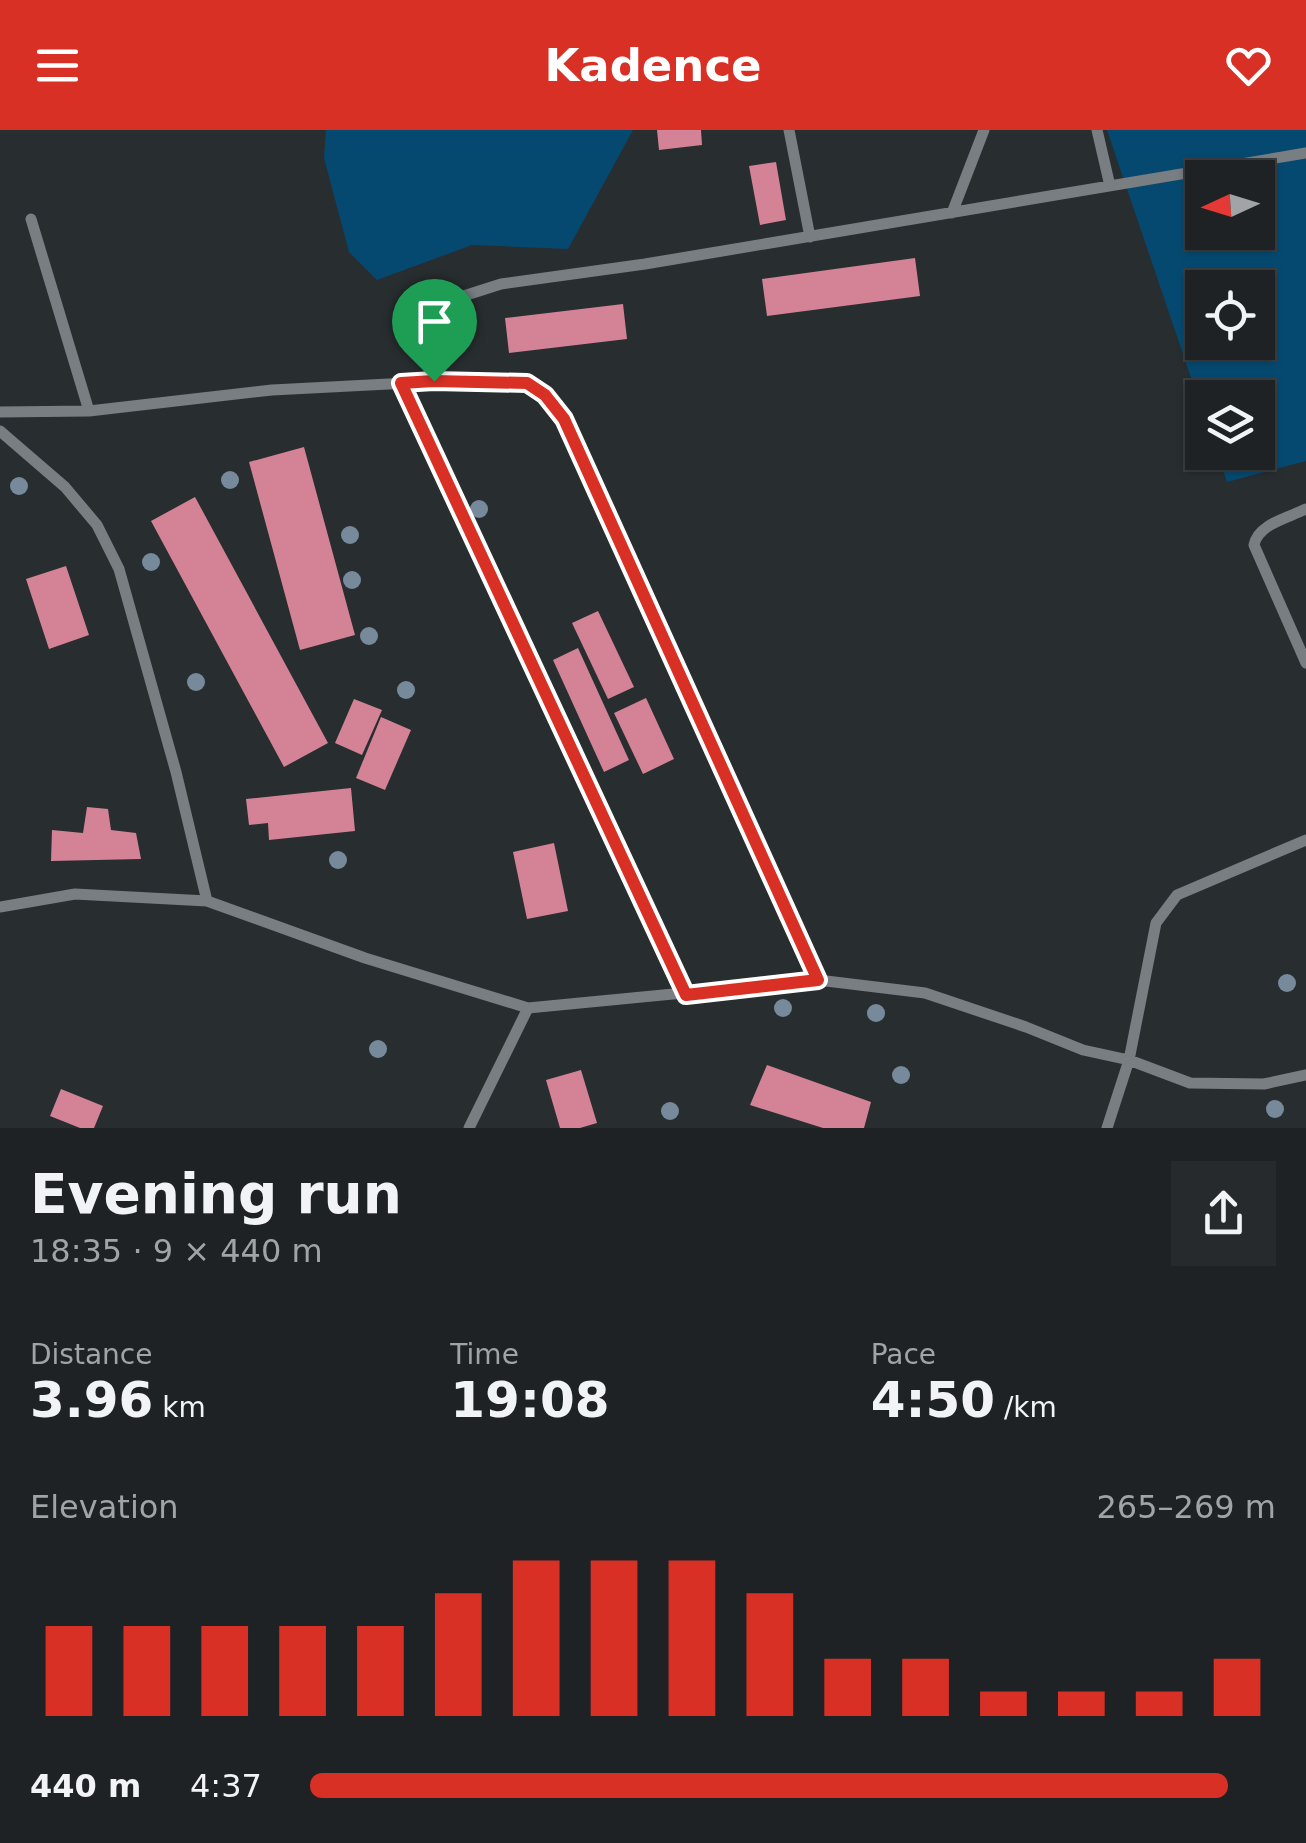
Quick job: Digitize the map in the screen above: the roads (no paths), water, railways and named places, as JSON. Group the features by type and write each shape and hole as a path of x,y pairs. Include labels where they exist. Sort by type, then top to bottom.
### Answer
{"lane":[{"path":"788,130 810,237"},
{"path":"952,213 984,130"},
{"path":"1096,130 1110,186"},
{"path":"434,381 439,316 454,299 502,284 810,237 1306,153"},
{"path":"31,219 89,411"},
{"path":"0,412 89,411 272,390 434,381 527,383 545,395 564,419 818,980"},
{"path":"401,383 686,995"},
{"path":"0,431 65,487 97,525 119,569 208,900"},
{"path":"1306,510 1263,529 1255,536 1254,545 1306,663"},
{"path":"1108,1128 1129,1060 1156,923 1168,905 1177,895 1306,840"},
{"path":"0,907 75,894 208,900 365,958 528,1008 818,980 924,993 1026,1026 1083,1050 1129,1060 1190,1083 1264,1084 1306,1075"},
{"path":"469,1128 528,1008"}]}
